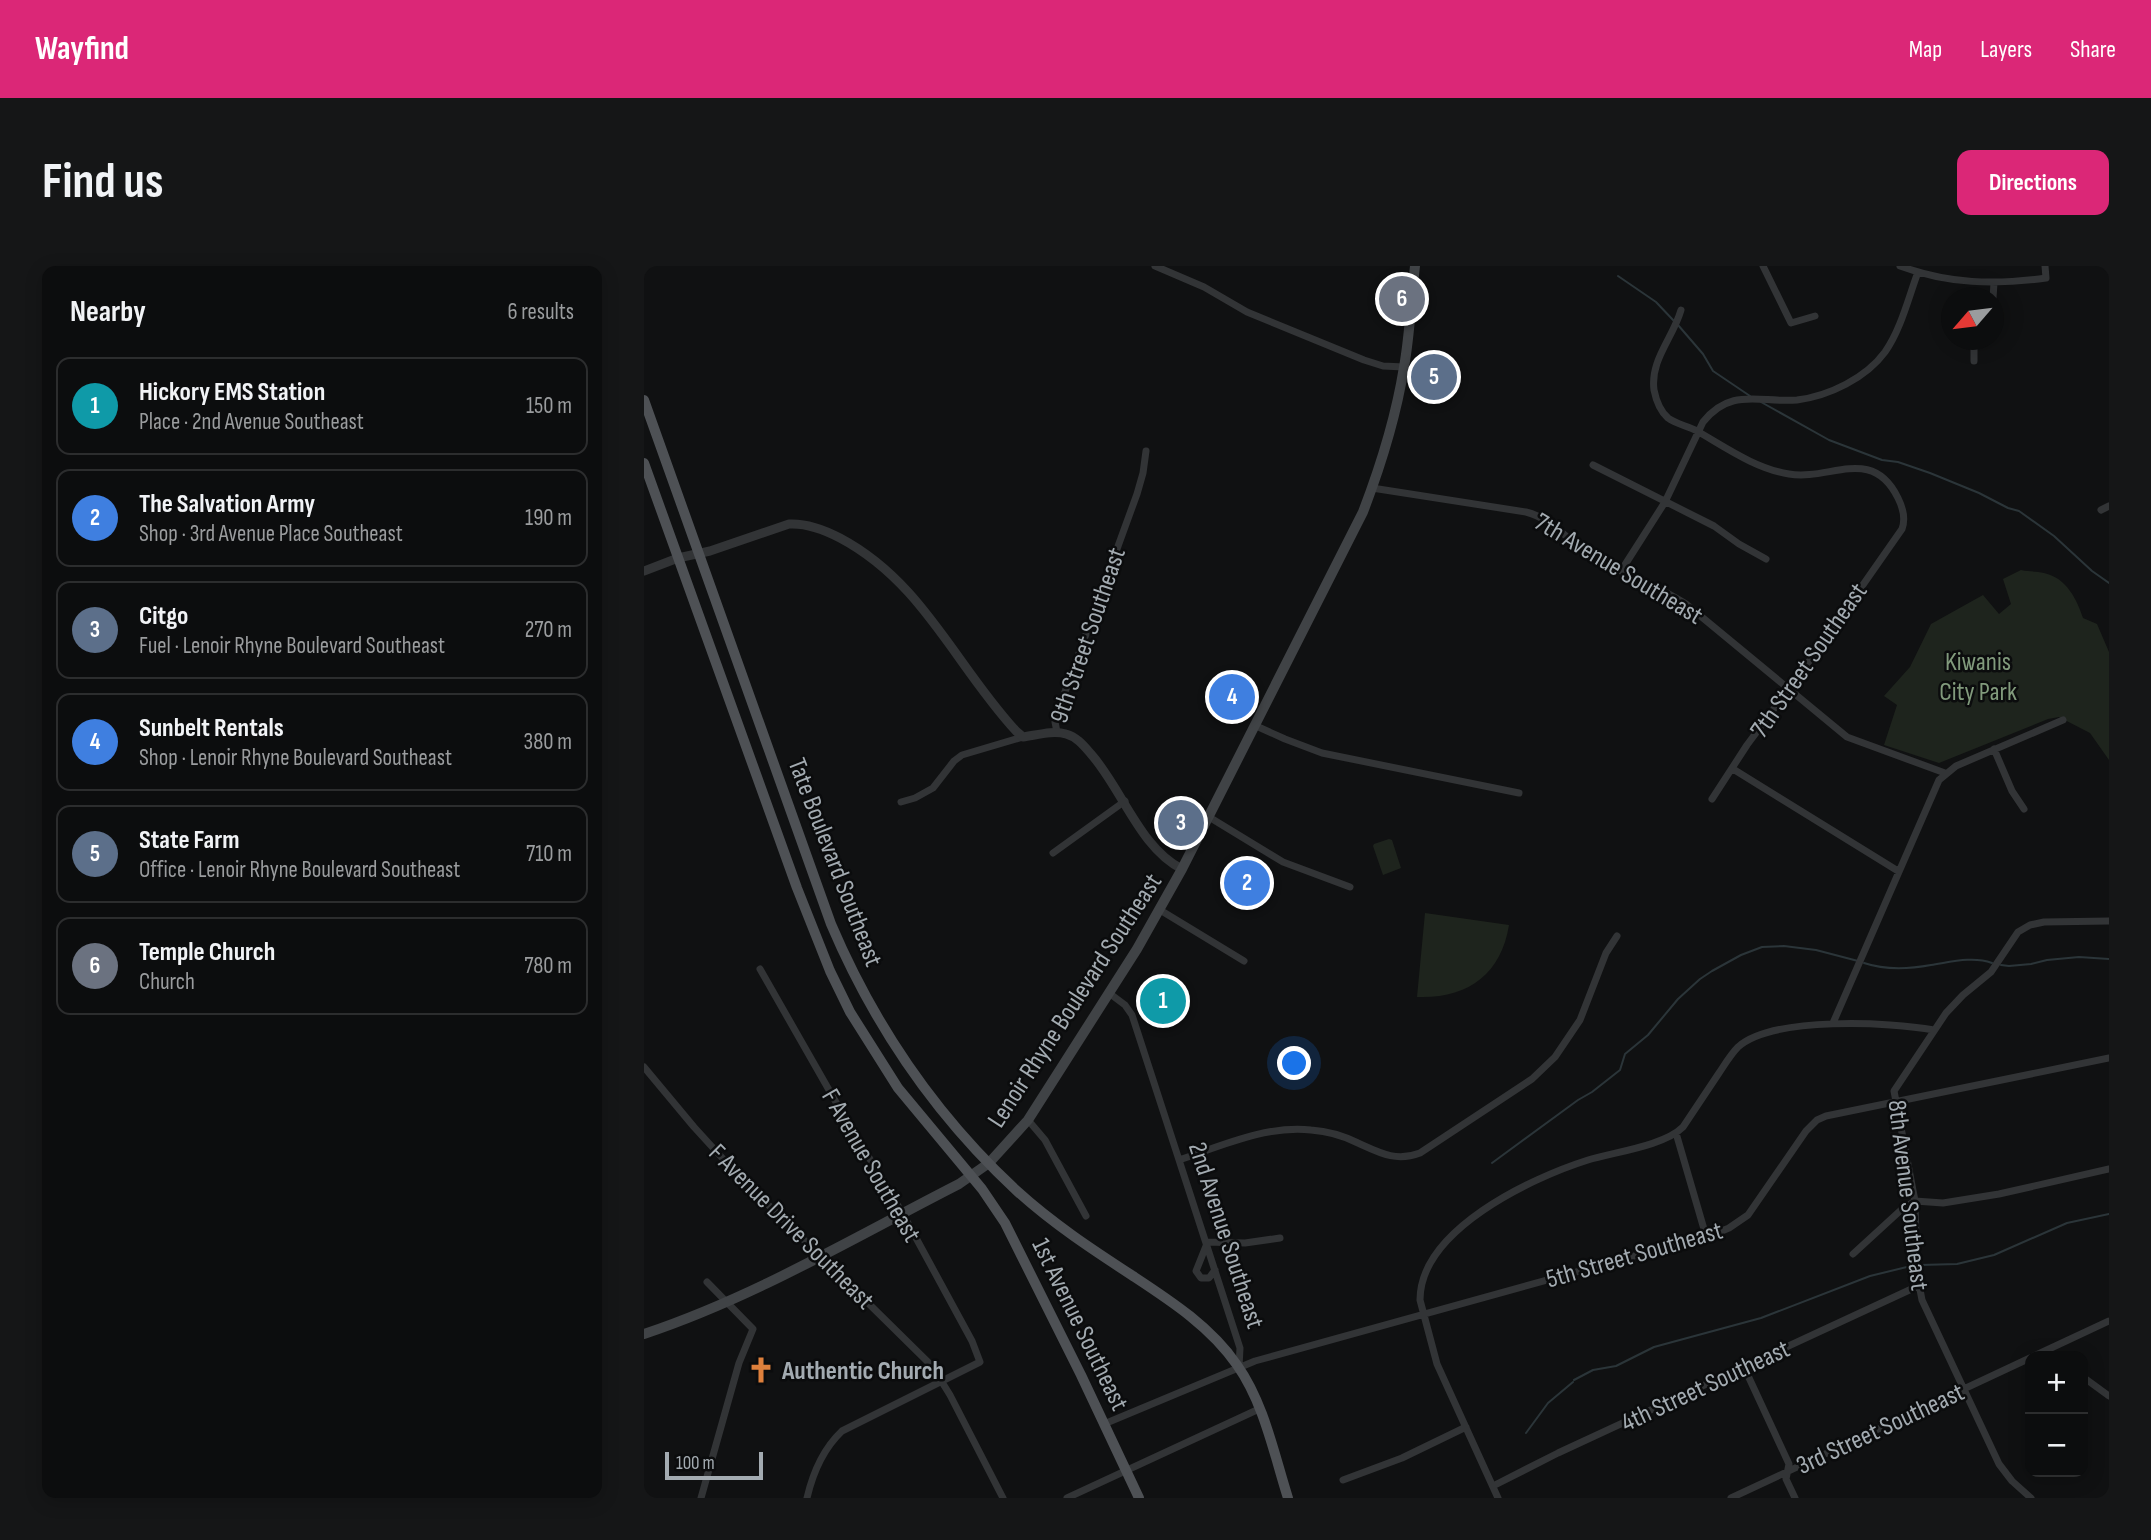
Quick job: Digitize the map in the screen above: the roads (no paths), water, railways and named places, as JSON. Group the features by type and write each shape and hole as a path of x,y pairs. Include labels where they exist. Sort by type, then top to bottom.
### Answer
{"main road":[{"name":"Lenoir Rhyne Boulevard Southeast","path":"644,1334 727,1303 904,1214 972,1176 989,1163 1028,1119 1160,910 1353,535 1373,488 1388,441 1404,367 1415,266"},
{"name":"Tate Boulevard Southeast","path":"644,400 831,923 855,978 908,1067 941,1110 1017,1191 1053,1221 1192,1318 1220,1343 1239,1367"},
{"name":"Tate Boulevard Southeast","path":"644,463 797,888 830,971 850,1012 898,1088 972,1176"},
{"name":"1st Avenue Southeast","path":"972,1176 1010,1230 1139,1498"},
{"name":"2nd Avenue Southeast","path":"1239,1367 1259,1409 1288,1498"}],"street":[{"path":"1155,266 1204,286 1247,312 1364,360 1383,366 1404,367"},
{"path":"1900,266 1957,281 1994,283 2046,278 2045,266"},
{"path":"1765,270 1791,323 1815,316"},
{"path":"1621,570 1665,502 1709,415 1728,402 1743,398 1807,398 1838,387 1865,372 1880,358 1892,341 1917,272"},
{"path":"1994,283 1994,287"},
{"path":"1681,310 1657,363 1653,377 1654,388 1658,405 1667,417 1699,432"},
{"path":"1974,350 1974,361"},
{"name":"7th Street Southeast","path":"1699,432 1745,458 1782,473 1804,476 1850,467 1870,470 1885,480 1897,496 1904,515 1902,529 1790,689 1747,745 1712,799"},
{"name":"9th Street Southeast","path":"901,802 933,788 962,755 1023,737 1057,732 1055,722 1058,711 1137,494 1146,451"},
{"path":"1593,465 1714,526 1766,559"},
{"name":"7th Avenue Southeast","path":"1373,488 1534,514 1552,524 1585,551 1686,604 1847,737 1945,773"},
{"path":"2101,510 2109,506"},
{"path":"644,571 782,525 806,525 828,532 877,562 902,584 1009,724 1023,737"},
{"path":"1833,1023 1932,794 1945,773 1955,766 2063,720"},
{"path":"1254,725 1322,753 1519,793"},
{"path":"1057,732 1073,737 1088,751 1156,848 1182,869"},
{"path":"1994,749 2012,792 2024,809"},
{"path":"1733,769 1898,871"},
{"path":"1053,853 1125,801"},
{"path":"1209,817 1283,862 1350,887"},
{"path":"1160,910 1244,961"},
{"name":"8th Avenue Southeast","path":"2031,1498 2012,1481 1999,1464 1922,1300 1915,1201 1894,1091 1934,1030 1957,1001 1991,972 2018,932 2030,925 2044,922 2109,921"},
{"path":"1179,1160 1285,1129 1333,1134 1357,1142 1374,1152 1394,1157 1403,1158 1420,1153 1532,1079 1555,1057 1580,1020 1606,953 1618,936"},
{"name":"F Avenue Southeast","path":"760,970 904,1214 972,1341 980,1362 943,1381"},
{"name":"2nd Avenue Southeast","path":"1109,993 1125,1005 1132,1015 1240,1348 1239,1367"},
{"path":"1498,1498 1437,1364 1423,1313 1420,1291 1429,1267 1450,1237 1476,1214 1556,1171 1663,1140 1676,1133 1683,1127 1733,1053 1754,1038 1782,1029 1833,1023 1934,1030"},
{"name":"5th Street Southeast","path":"1104,1424 1239,1367 1729,1228 1748,1215 1806,1131 1817,1120 1826,1116 2109,1058"},
{"name":"F Avenue Drive Southeast","path":"644,1067 724,1161 922,1355 943,1381"},
{"path":"1028,1119 1045,1140 1086,1216"},
{"path":"1676,1133 1706,1236"},
{"path":"1853,1254 1900,1210 1915,1201 1943,1203 1999,1194 2109,1169"},
{"path":"1215,1270 1209,1278 1201,1278 1196,1271 1206,1242 1245,1243 1280,1238"},
{"path":"701,1498 739,1363 753,1329 708,1282"},
{"name":"4th Street Southeast","path":"1493,1486 1558,1453 1919,1286"},
{"name":"3rd Street Southeast","path":"2047,1350 2109,1321"},
{"name":"3rd Street Southeast","path":"1731,1498 2025,1360"},
{"path":"1744,1367 1789,1464 1786,1479 1795,1498"},
{"path":"807,1498 819,1462 842,1431 943,1381 1003,1498"},
{"path":"2088,1381 2109,1396"},
{"path":"1067,1498 1259,1409"},
{"path":"1343,1480 1402,1458 1466,1427"}],"waterway":[{"path":"1618,276 1656,302 1674,321"},
{"path":"1678,325 1703,354 1713,371 1750,396"},
{"path":"1761,402 1829,440 1882,460 1898,462 1930,473 2019,511 2054,536 2109,583"},
{"path":"1492,1163 1620,1070 1625,1054 1648,1035 1678,999 1712,971 1762,947 1784,946 1816,950 1858,961"},
{"path":"2001,965 2079,957 2109,959"},
{"path":"1864,963 1897,968 1970,960 1992,963"},
{"path":"1920,1265 1957,1264 1994,1255 2067,1223 2109,1214"},
{"path":"1574,1380 1593,1370 1616,1366 1654,1347 1761,1318 1870,1276 1915,1265"},
{"path":"1526,1433 1548,1403 1573,1382"}],"place":[{"name":"Temple Church","path":"1402,299"},
{"name":"State Farm","path":"1434,377"},
{"name":"Sunbelt Rentals","path":"1232,697"},
{"name":"Citgo","path":"1181,823"},
{"name":"The Salvation Army","path":"1247,883"},
{"name":"Hickory EMS Station","path":"1163,1001"},
{"name":"Authentic Church","path":"761,1370"}],"park label":[{"name":"Kiwanis City Park","path":"1978,676"}]}
